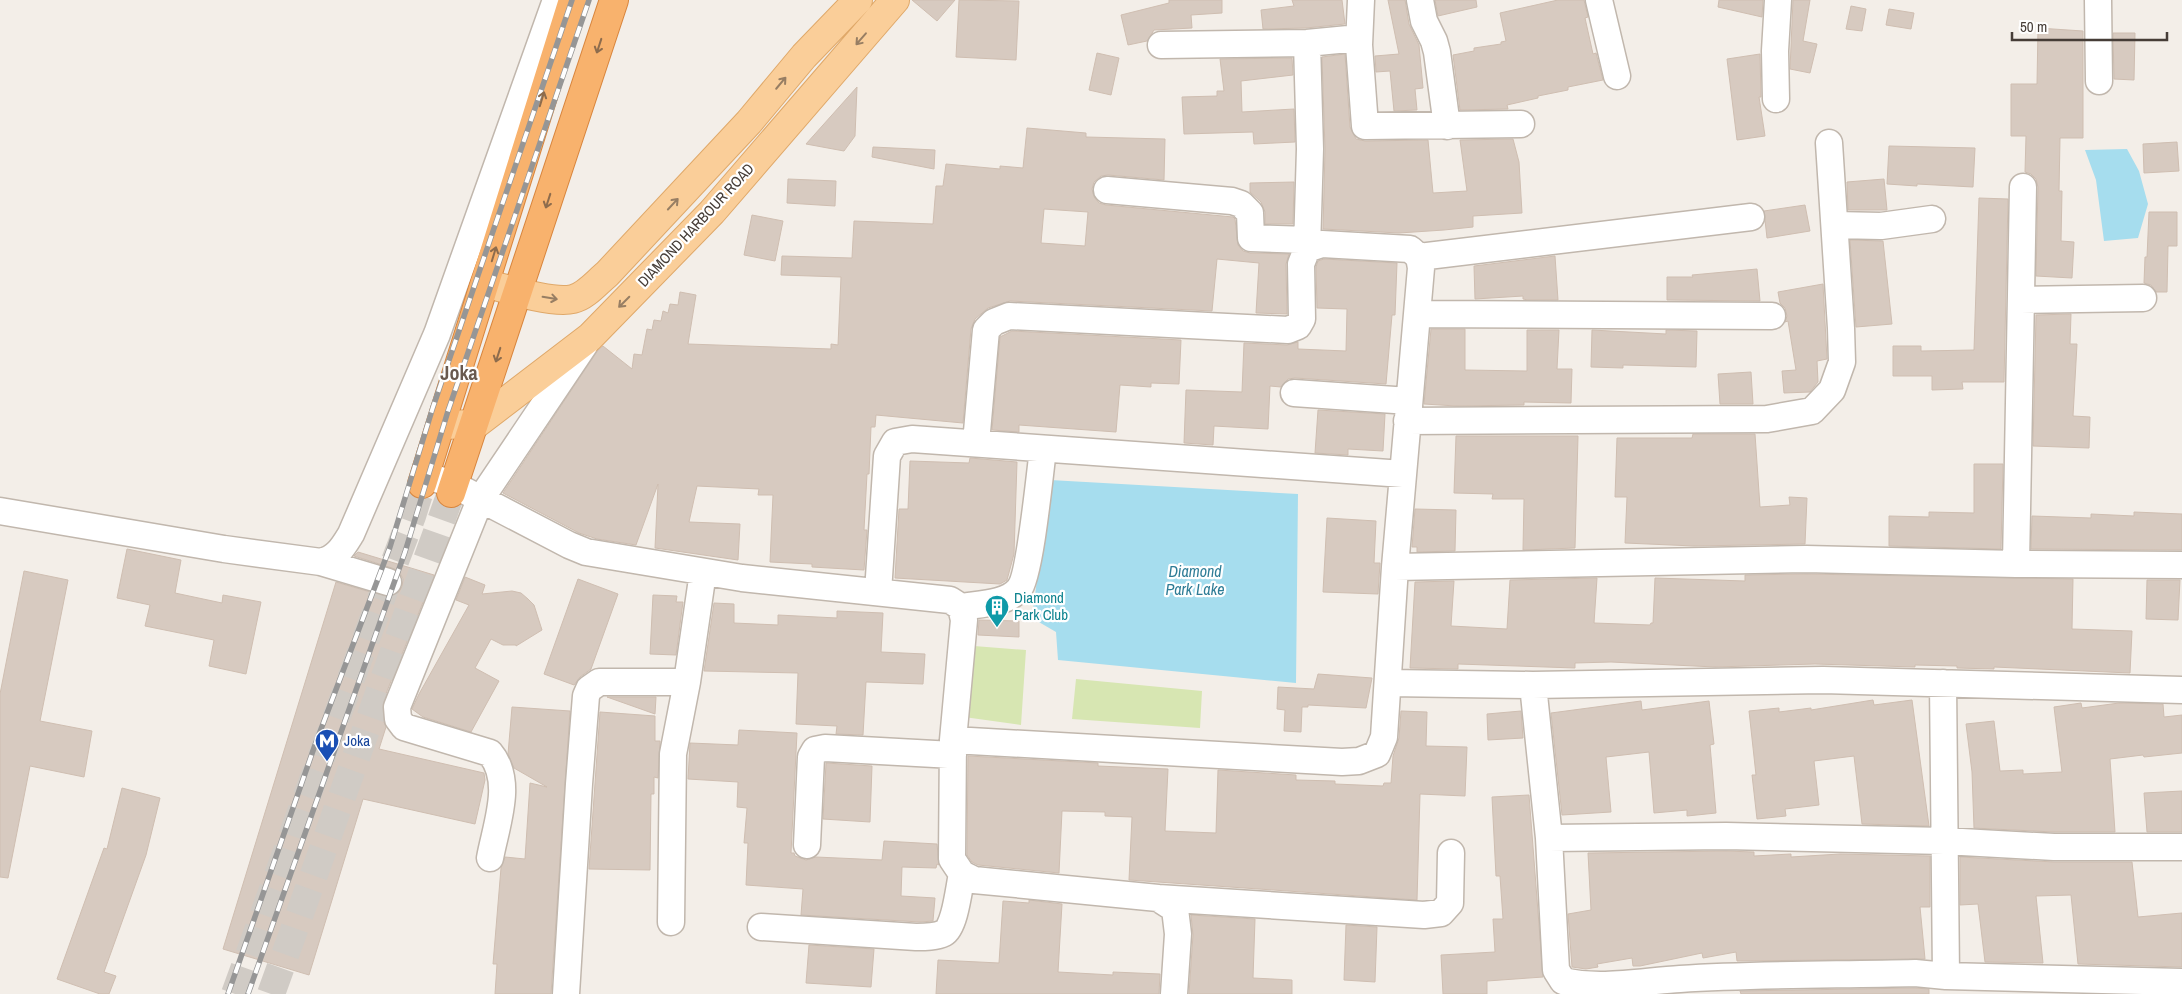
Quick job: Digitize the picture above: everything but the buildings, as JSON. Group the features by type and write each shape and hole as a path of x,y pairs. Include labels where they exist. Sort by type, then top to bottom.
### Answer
{"highway":[{"path":"424,480 573,0"},
{"path":"453,489 476,424 614,0"}],"main road":[{"path":"485,283 518,293 560,300 573,299 585,293 607,274 749,122 804,56 858,0"},
{"name":"DIAMOND HARBOUR ROAD","path":"476,424 590,337 712,212 894,1"},
{"path":"441,425 476,424"}],"street":[{"path":"321,562 331,560 351,534 437,334 556,0"},
{"path":"1361,0 1359,38 1365,126 1521,124"},
{"path":"1420,0 1424,20 1437,52 1447,126"},
{"path":"1599,0 1617,76"},
{"path":"1776,99 1775,51 1778,0"},
{"path":"2098,0 2099,81"},
{"path":"1161,45 1307,43 1359,38"},
{"path":"976,443 986,330 994,322 1009,316 1288,330 1298,326 1302,320 1301,264 1307,244 1310,149 1307,43"},
{"path":"1294,392 1408,411 1766,419 1812,411 1832,390 1842,362 1829,143"},
{"path":"2016,564 2023,187"},
{"path":"807,844 811,757 815,750 825,748 953,747 1342,762 1358,761 1377,754 1384,737 1389,683 1395,567 1421,268 1419,257 1410,249 1307,244 1251,238 1250,213 1241,204 1232,201 1107,190"},
{"path":"1419,257 1751,217"},
{"path":"1835,225 1881,226 1932,219"},
{"path":"2021,300 2143,298"},
{"path":"1417,314 1772,316"},
{"path":"490,858 502,794 502,774 498,762 490,753 404,727 398,720 398,708 480,500 590,337"},
{"path":"878,592 887,456 895,442 912,439 976,443 1404,474"},
{"path":"424,480 480,500 586,552 742,578 950,600 961,607 1006,598 1020,589 1027,569 1043,449"},
{"path":"0,510 224,549 321,562 388,582"},
{"path":"1395,567 1806,559 2016,564 2182,565"},
{"path":"671,922 673,754 687,682 703,572"},
{"path":"961,607 964,620 953,747 952,859 962,874 974,880 1158,898 1424,915 1441,913 1450,903 1451,853"},
{"path":"1389,683 1533,685 1823,680 2182,690"},
{"path":"566,994 579,774 586,696 589,689 599,682 687,682"},
{"path":"1943,683 1946,976"},
{"path":"1533,685 1549,838 1556,970 1563,980 1575,984 1635,989 1680,979 1915,973 1946,976 2182,982"},
{"path":"1549,838 1726,836 1944,841 2054,847 2182,847"},
{"path":"761,927 916,938 935,936 945,932 951,924 962,874"},
{"path":"1158,898 1175,909 1178,934 1174,994"}],"green space":[{"path":"974,646 1026,650 1021,725 964,717"},
{"path":"1076,679 1202,691 1200,728 1072,719"}],"water":[{"path":"2127,149 2139,171 2148,204 2138,238 2104,241 2096,180 2085,150"},
{"name":"Diamond Park Lake","path":"1050,480 1298,494 1296,683 1058,660 1056,632 1032,618"}],"tunnel":[{"path":"235,994 412,516 422,484"},
{"path":"271,994 451,493"}],"railway":[{"path":"228,994 315,745 390,547 433,407 572,0"},
{"path":"248,994 405,552 448,411 589,0"}],"place":[{"name":"Diamond Park Club","path":"997,628"},
{"name":"Joka","path":"327,762"}],"district":[{"name":"Joka","path":"459,373"}]}
